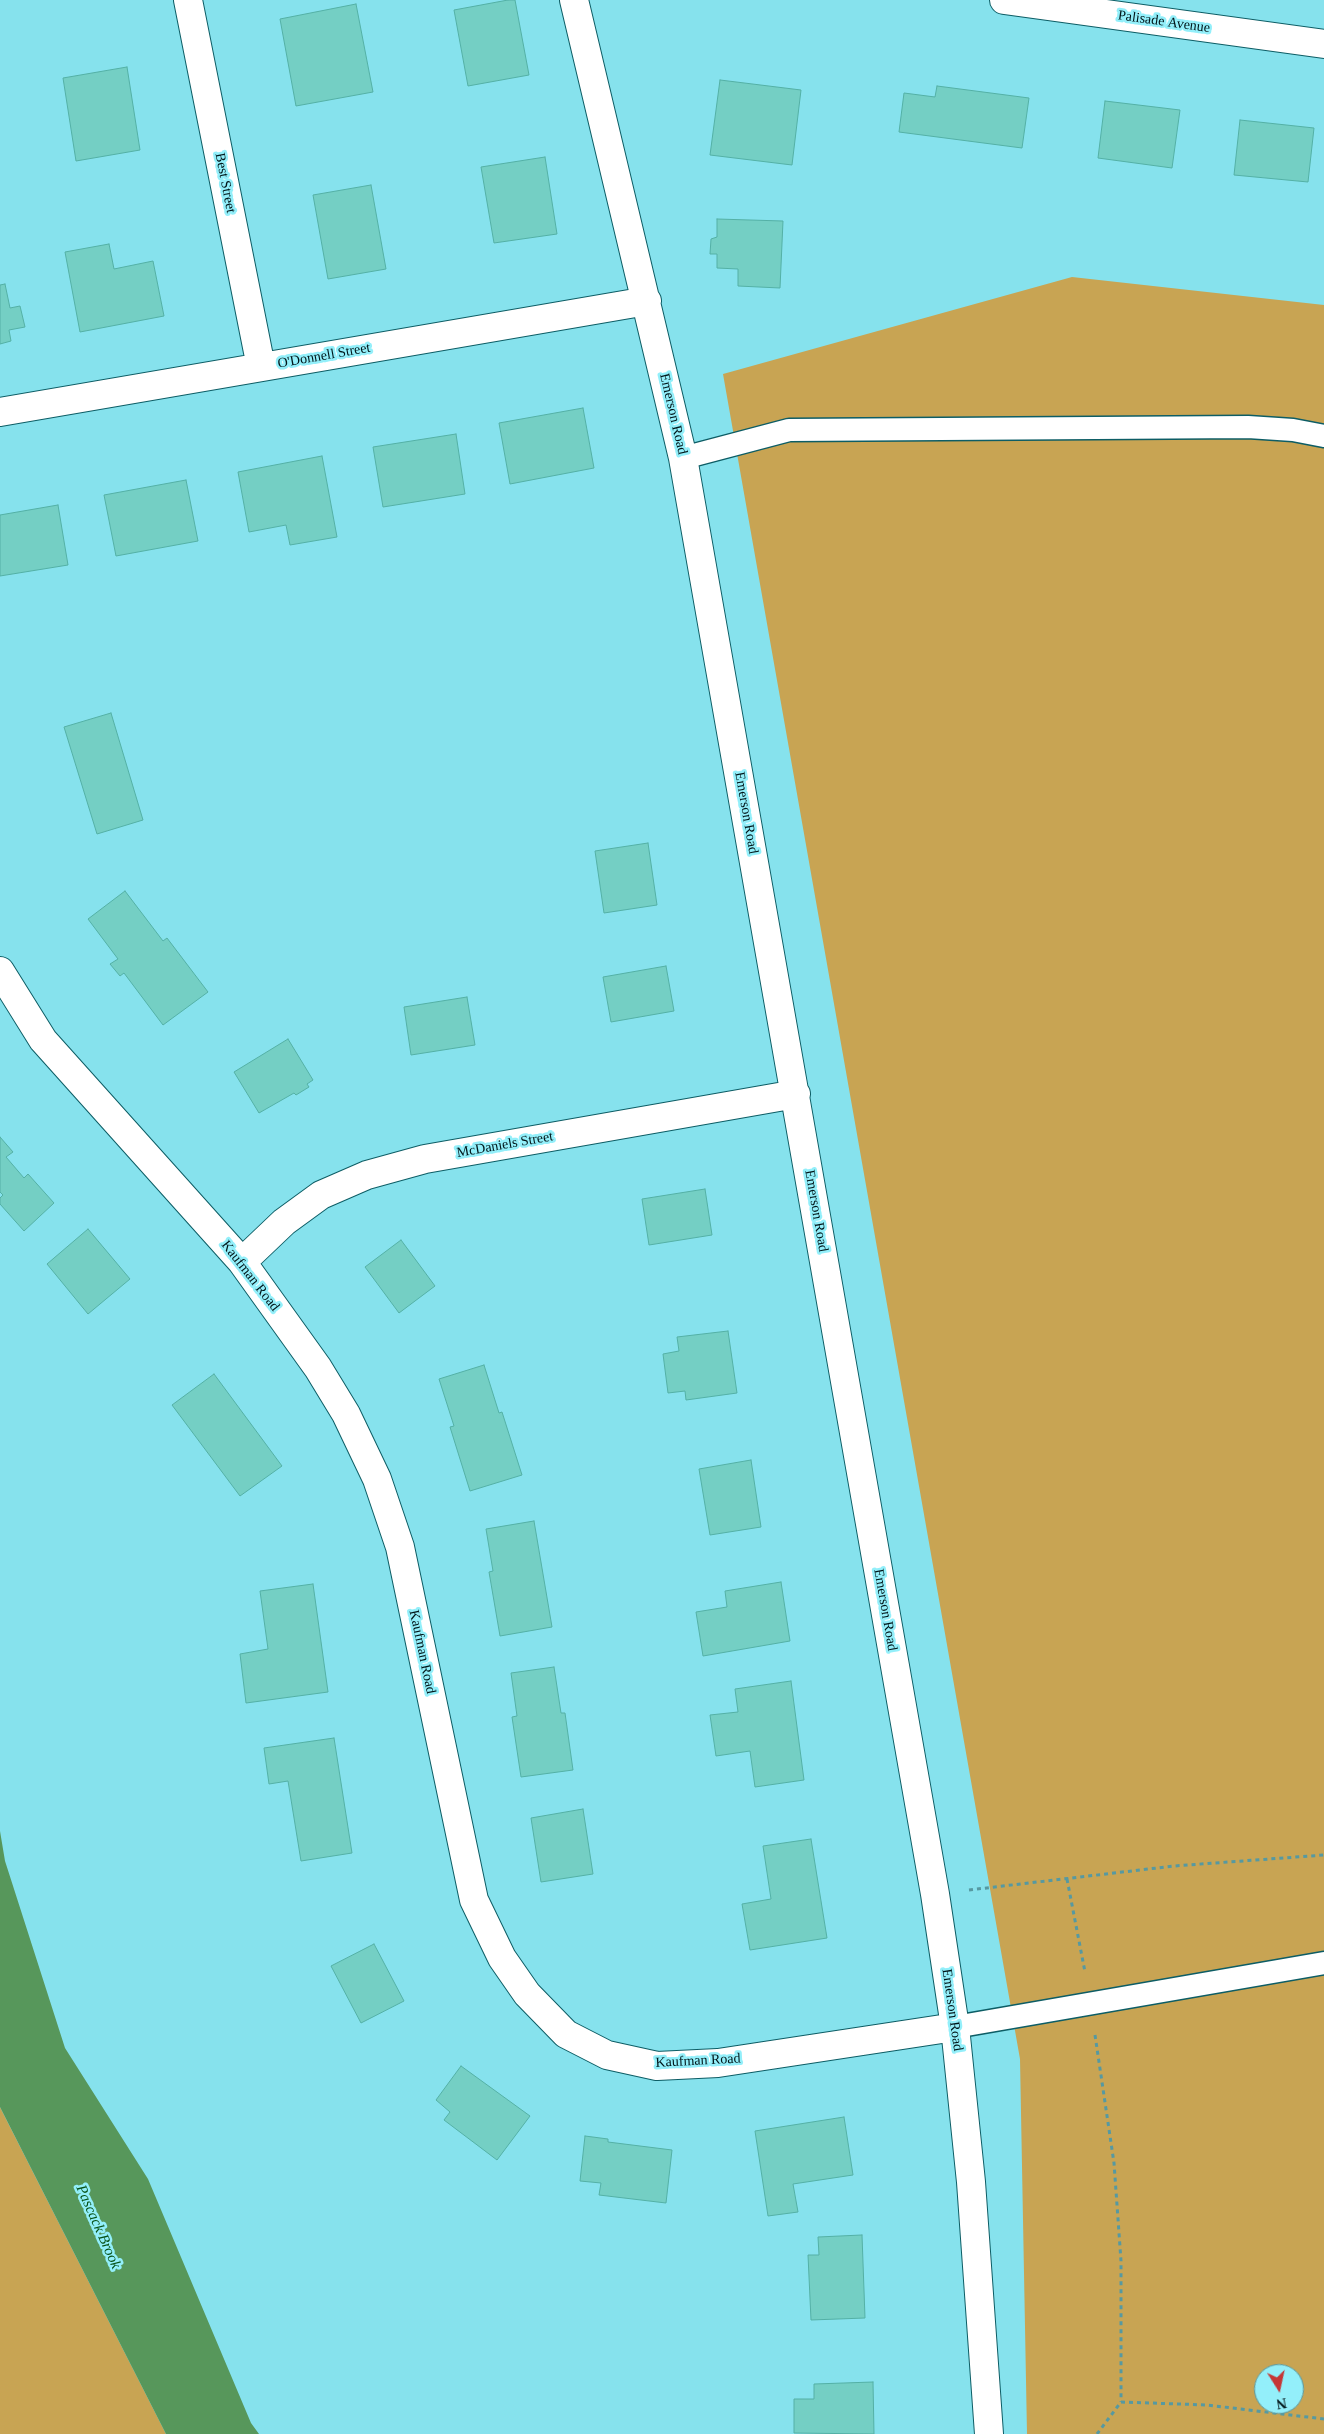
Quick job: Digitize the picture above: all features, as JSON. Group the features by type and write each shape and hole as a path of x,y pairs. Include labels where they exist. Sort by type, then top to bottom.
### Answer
{"street":[{"name":"Best Street","path":"188,0 261,367"},
{"name":"Emerson Road","path":"574,0 683,458 935,1894 955,2027 971,2182 989,2434"},
{"name":"Palisade Avenue","path":"1004,0 1324,44"},
{"name":"O'Donnell Street","path":"0,412 647,301"},
{"name":"Kaufman Road","path":"0,971 43,1040 242,1262 318,1368 346,1414 377,1479 400,1547 474,1900 502,1958 527,1994 566,2034 607,2055 657,2066 718,2063 955,2027"},
{"name":"McDaniels Street","path":"242,1262 284,1222 321,1196 367,1175 425,1159 796,1094"}],"lane":[{"path":"683,458 789,430 1248,427 1293,430 1324,436"},
{"path":"955,2027 1324,1963"}],"path":[{"path":"935,1894 1174,1866 1324,1855"},
{"path":"1067,1879 1091,2003 1114,2163 1121,2261 1121,2402 1097,2434"},
{"path":"1121,2402 1207,2404 1304,2418 1324,2419"}],"shaded area":[{"path":"1072,277 1324,305 1324,2434 1027,2434 1020,2059 723,374"},
{"path":"0,2107 6,2119 166,2434 0,2434"}],"water":[{"name":"Pascack Brook","path":"0,1831 5,1861 65,2048 148,2179 251,2423 259,2434 166,2434 0,2107"}],"building":[{"path":"515,0 529,75 468,86 454,10"},
{"path":"356,4 373,92 296,106 280,19"},
{"path":"127,67 140,150 76,161 63,78"},
{"path":"720,80 801,90 792,165 710,155"},
{"path":"937,86 1029,98 1022,148 899,132 904,93 935,97"},
{"path":"1105,101 1180,110 1172,168 1098,158"},
{"path":"1240,120 1314,128 1308,182 1234,175"},
{"path":"545,157 557,234 494,243 481,167"},
{"path":"371,185 386,269 328,279 313,195"},
{"path":"717,219 783,221 780,288 738,286 738,269 717,268 717,254 710,254 711,239 717,237"},
{"path":"109,244 114,269 153,261 164,316 80,332 65,252"},
{"path":"5,284 10,308 20,306 25,327 9,330 11,341 0,344 0,285"},
{"path":"583,408 594,468 510,484 499,423"},
{"path":"456,434 465,494 383,507 373,447"},
{"path":"322,456 337,537 290,545 286,525 249,532 238,472"},
{"path":"186,480 198,541 116,556 104,495"},
{"path":"58,505 68,565 0,576 0,515"},
{"path":"111,713 143,820 97,834 64,727"},
{"path":"648,843 657,905 604,913 595,851"},
{"path":"125,891 163,941 167,938 208,992 163,1025 124,973 120,976 110,964 118,959 88,919"},
{"path":"666,966 674,1011 611,1022 603,977"},
{"path":"467,997 475,1045 411,1055 404,1007"},
{"path":"288,1039 313,1080 307,1084 309,1087 296,1095 294,1093 259,1113 234,1072"},
{"path":"0,1137 13,1152 6,1157 24,1178 28,1174 54,1203 24,1231 0,1204 0,1198 3,1195 0,1192"},
{"path":"705,1189 712,1235 649,1245 642,1199"},
{"path":"88,1229 130,1279 88,1314 47,1264"},
{"path":"401,1240 435,1286 399,1313 365,1267"},
{"path":"728,1331 737,1393 686,1400 685,1391 668,1393 663,1354 679,1351 677,1337"},
{"path":"484,1365 499,1413 502,1412 522,1475 470,1491 450,1427 454,1426 439,1379"},
{"path":"214,1374 282,1466 240,1496 172,1405"},
{"path":"751,1460 761,1527 710,1535 699,1469"},
{"path":"534,1521 552,1627 500,1636 489,1572 493,1571 486,1529"},
{"path":"781,1582 790,1641 703,1656 696,1612 727,1607 725,1591"},
{"path":"313,1584 328,1692 246,1703 240,1654 268,1649 260,1591"},
{"path":"554,1667 561,1713 565,1713 573,1770 521,1777 512,1717 517,1716 511,1673"},
{"path":"791,1681 804,1780 755,1787 750,1751 716,1756 710,1715 738,1712 735,1689"},
{"path":"334,1738 352,1853 301,1861 288,1781 269,1784 264,1748"},
{"path":"583,1809 593,1874 541,1882 531,1818"},
{"path":"811,1839 827,1938 750,1950 742,1904 771,1899 763,1846"},
{"path":"374,1944 404,2001 361,2023 331,1966"},
{"path":"461,2066 530,2116 497,2160 444,2120 450,2112 436,2100"},
{"path":"844,2117 853,2175 793,2184 798,2212 768,2216 755,2131"},
{"path":"585,2136 608,2139 608,2142 672,2150 666,2203 599,2195 601,2183 580,2181"},
{"path":"862,2235 865,2318 811,2320 808,2255 819,2255 818,2237"},
{"path":"873,2382 874,2434 794,2433 794,2399 814,2399 814,2384"}]}
